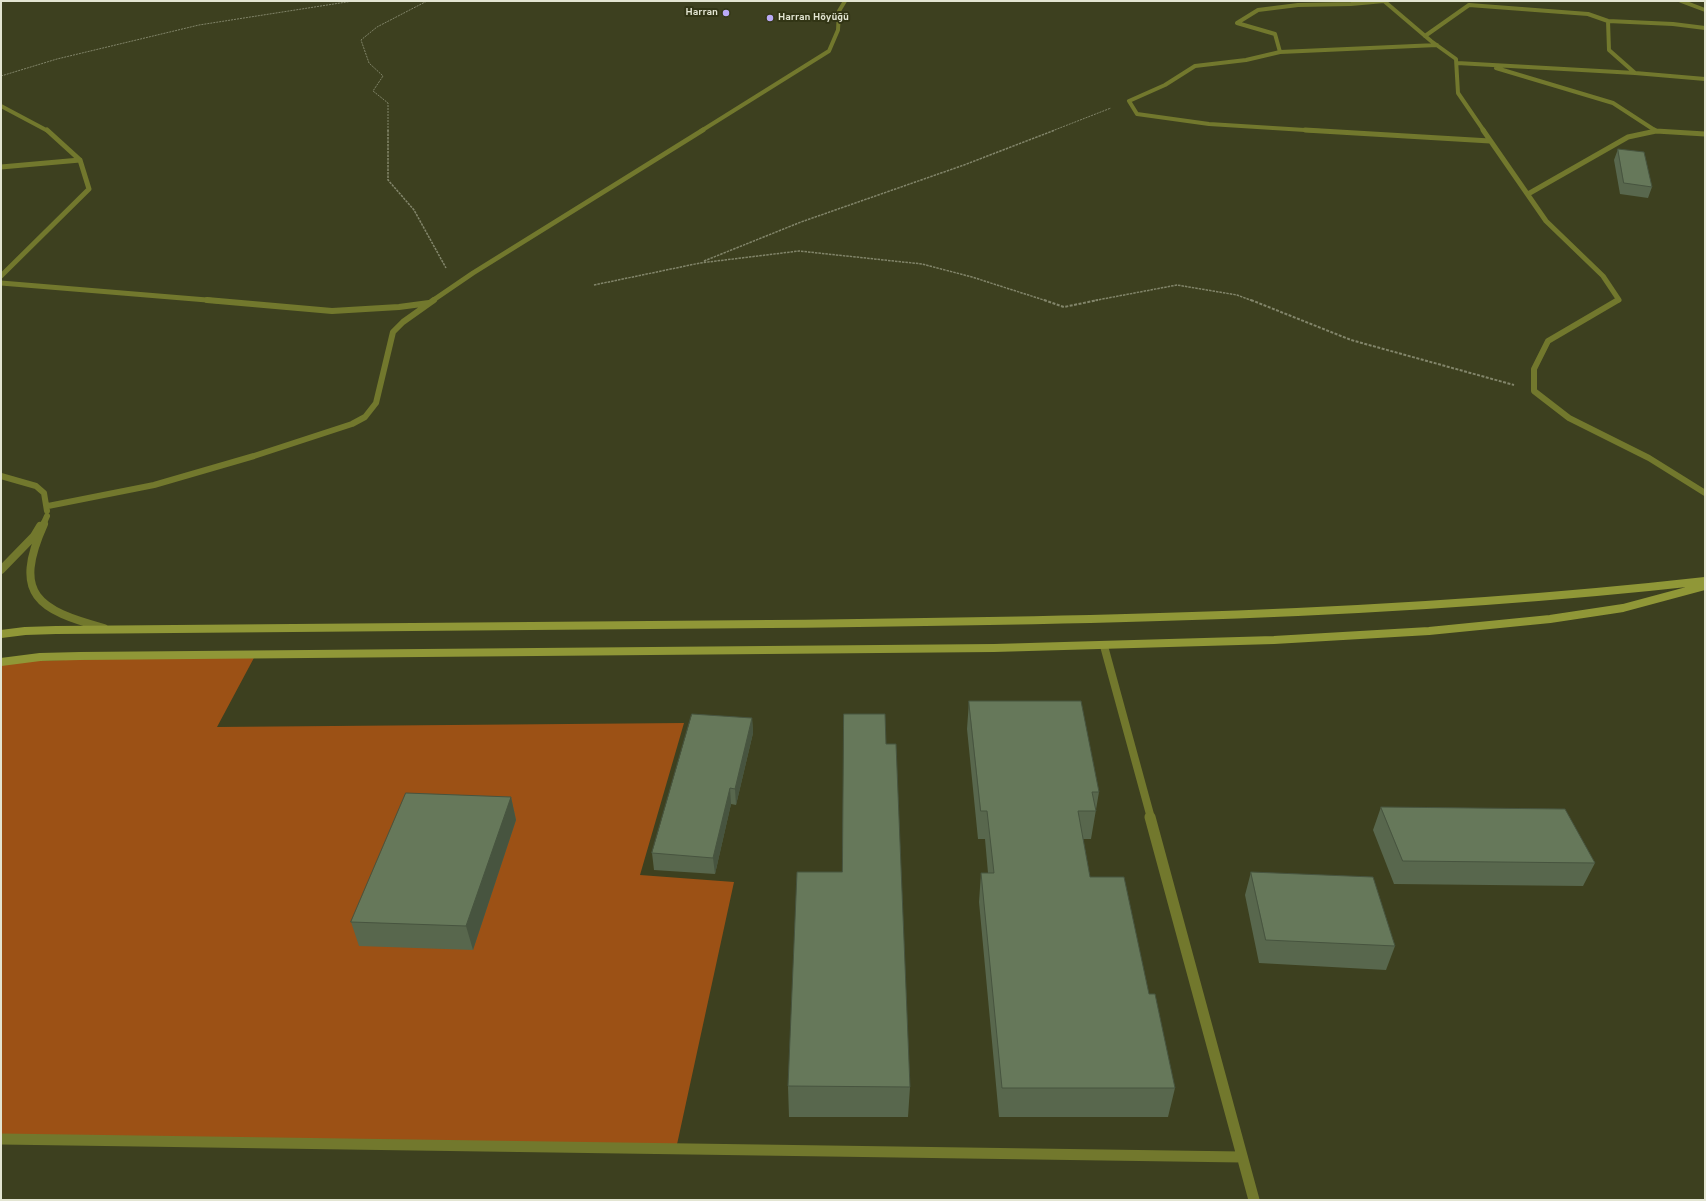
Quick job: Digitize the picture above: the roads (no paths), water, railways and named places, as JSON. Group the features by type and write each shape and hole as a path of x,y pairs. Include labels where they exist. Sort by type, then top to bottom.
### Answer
{"main road":[{"path":"1,634 25,631 109,629 990,622 1134,619 1293,613 1526,599 1598,593 1705,580"},
{"path":"1,662 40,657 80,656 994,648 1104,646 1307,638 1544,621 1613,610 1705,586"}],"street":[{"path":"48,506 154,484 208,470 352,424 365,417 376,404 393,332 403,322 473,273 829,51 838,30 839,11 845,1"},
{"path":"1280,52 1275,34 1238,23 1258,10 1298,5 1351,4 1384,1 1425,36 1456,59 1458,93 1490,141 1546,221 1603,276 1619,300 1548,341 1534,370 1534,391 1569,418 1649,458 1705,493"},
{"path":"1680,1 1705,10"},
{"path":"1425,36 1469,5 1588,14 1608,21 1673,24 1705,28"},
{"path":"1608,21 1609,50 1636,73"},
{"path":"1437,45 1280,52 1246,60 1195,66 1165,85 1128,101 1137,114 1209,124 1490,141"},
{"path":"1457,63 1636,73 1705,79"},
{"path":"1485,65 1613,103 1656,131"},
{"path":"1,106 47,130 80,160 89,190 1,276"},
{"path":"1528,194 1628,137 1656,131 1705,134"},
{"path":"1,168 80,160"},
{"path":"1,283 332,311 399,307 432,302"},
{"path":"1,476 36,486 44,493 48,506 47,516 32,556 30,572 32,590 43,605 65,617 109,629"},
{"path":"1,570 34,536 47,516"},
{"path":"1104,646 1254,1200"},
{"path":"1,1139 1242,1157"}],"place":[{"name":"Harran","path":"726,13"},
{"name":"Harran Höyüğü","path":"770,18"}]}
